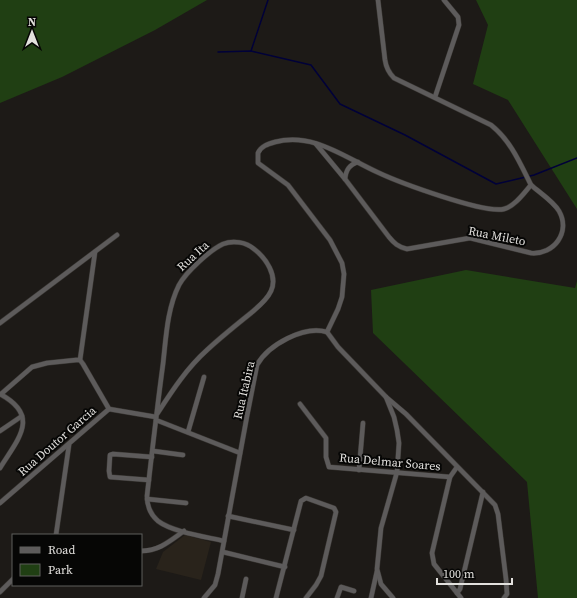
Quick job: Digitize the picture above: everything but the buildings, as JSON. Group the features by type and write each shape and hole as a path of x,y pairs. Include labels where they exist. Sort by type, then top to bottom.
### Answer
{"street":[{"path":"378,0 386,68 394,78 491,125 498,130 515,152 531,185 510,206 499,210 464,203 394,179 330,148 315,143 288,139 269,143 259,149 258,163 288,185 330,240 342,263 344,274 342,296 338,309 327,332 338,347 386,397 406,414 494,505 498,514 506,579 507,594 504,598"},
{"path":"435,98 459,25 458,17 444,0"},
{"name":"Rua Mileto","path":"315,143 345,179 389,237 400,248 414,248 470,238 538,254 544,252 554,247 561,235 562,223 559,211 531,185"},
{"path":"345,179 348,168 353,163 358,162"},
{"path":"0,323 117,235"},
{"name":"Rua Ita","path":"156,417 189,367 262,302 271,291 272,278 269,267 260,254 252,247 246,244 234,242 229,242 218,246 191,268 180,283 176,292 167,326 156,417 147,499 148,507 157,520 168,526 224,541"},
{"path":"95,252 80,360 109,410 156,417 240,453"},
{"name":"Rua Itabira","path":"204,598 214,585 222,552 256,369 261,358 269,349 287,339 312,331 320,330 327,332"},
{"path":"0,468 23,427 22,416 15,403 0,394 26,371 38,364 80,360"},
{"path":"188,432 204,376"},
{"path":"371,598 377,569 381,528 397,472 399,443 394,417 386,397"},
{"name":"Rua Delmar Soares","path":"300,404 326,438 326,457 329,467 450,477"},
{"name":"Rua Doutor Garcia","path":"0,503 109,410"},
{"path":"0,431 22,416"},
{"path":"359,470 363,423"},
{"path":"56,534 69,445"},
{"path":"149,480 110,477 110,455 183,455"},
{"path":"457,467 450,477 433,545 433,559 434,564 461,598"},
{"path":"457,593 483,492"},
{"path":"276,598 301,501 306,498 334,508 336,510 336,514 321,576 306,598"},
{"path":"147,499 186,503"},
{"path":"228,516 294,530"},
{"path":"142,551 153,550 161,547 184,531"},
{"path":"222,552 285,567"},
{"path":"377,569 381,584 393,598"},
{"path":"0,592 12,579"},
{"path":"242,598 246,579"},
{"path":"337,598 340,588 354,591"}],"shaded area":[{"path":"185,535 211,542 201,580 156,569 163,552"}],"green space":[{"path":"0,0 207,0 155,30 62,77 0,103"},
{"path":"476,0 577,0 577,209 508,100 473,84 488,25"},
{"path":"466,270 575,288 577,281 577,598 538,598 527,482 373,333 371,290"}],"waterway":[{"path":"251,51 268,0"},
{"path":"218,52 251,51 311,65 340,104 405,135 496,184 534,175 577,158"}]}
